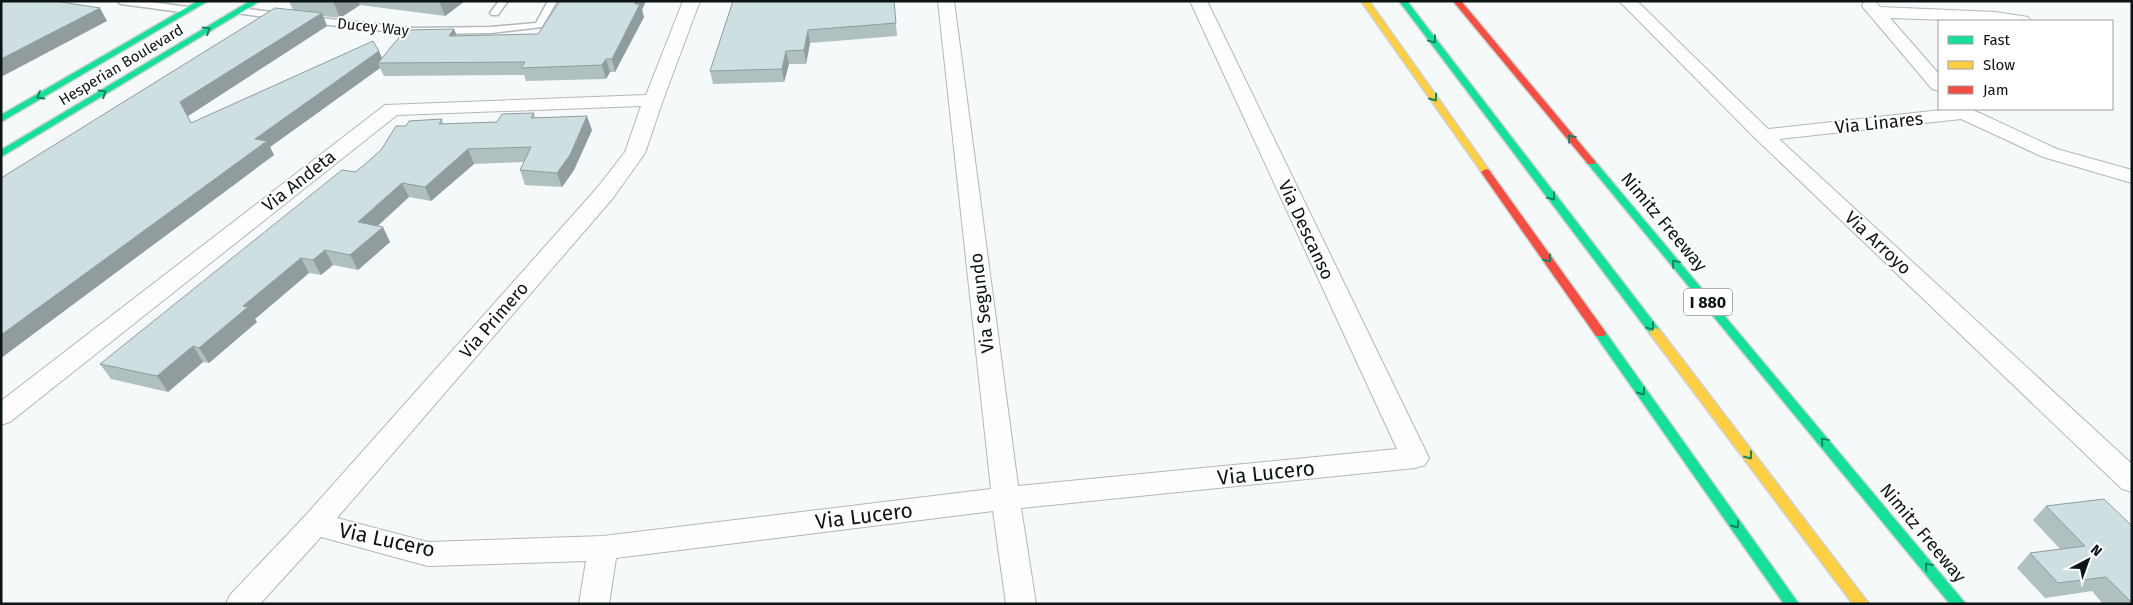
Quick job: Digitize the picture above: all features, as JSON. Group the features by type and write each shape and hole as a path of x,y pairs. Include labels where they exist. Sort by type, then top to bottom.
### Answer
{"main road":[{"name":"Hesperian Boulevard","path":"1,119 204,1"},
{"name":"Hesperian Boulevard","path":"1,154 256,1"},
{"path":"1365,1 1792,604"},
{"path":"1403,1 1862,604"},
{"name":"Nimitz Freeway","path":"1457,1 1959,604"}],"street":[{"name":"Via Primero","path":"241,604 315,524 605,193 636,153 652,100 692,1"},
{"name":"Via Segundo","path":"946,1 1006,499 1021,604"},
{"name":"Via Descanso","path":"1198,1 1415,458"},
{"name":"Via Arroyo","path":"1627,1 1763,135 2132,481"},
{"path":"1870,7 2015,20"},
{"path":"1870,7 1938,84"},
{"name":"Via Andeta","path":"1,415 392,109 652,100"},
{"name":"Via Linares","path":"1763,135 1962,111 2050,153 2132,178"},
{"name":"Via Lucero","path":"315,524 428,554 603,548 1042,494 1415,458"},
{"path":"594,604 603,548"}],"lane":[{"path":"121,1 188,10"},
{"path":"495,13 504,1"},
{"name":"Ducey Way","path":"239,12 413,31 491,30 539,25 553,1"}],"building":[{"path":"1,1 55,1 100,8 1,59"},
{"path":"560,1 636,1 635,4 640,4 612,59 606,59 602,65 521,68 525,62 378,63 405,30 454,29 449,36 538,34"},
{"path":"733,1 894,1 896,23 808,30 804,50 786,51 782,69 710,71"},
{"path":"275,8 322,13 180,102 191,123 373,41 379,51 255,139 267,141 1,335 1,178"},
{"path":"534,113 531,118 587,116 570,155 557,173 520,170 531,147 468,149 425,187 402,183 358,222 383,227 350,255 325,250 313,260 301,258 243,306 248,307 199,348 193,346 157,376 100,364 342,170 355,172 363,166 381,150 396,126 406,126 409,121 442,119 439,124 497,122 502,114"},
{"path":"2104,499 2132,526 2132,603 2106,577 2058,583 2030,553 2085,546 2046,506"}],"traffic: fast":[{"path":"1,119 204,1"},
{"path":"1,154 256,1"},
{"path":"1403,1 1655,332"},
{"path":"1591,162 1959,604"},
{"path":"1600,333 1792,604"}],"traffic: slow":[{"path":"1365,1 1486,172"},
{"path":"1655,332 1862,604"}],"traffic: jam":[{"path":"1457,1 1591,162"},
{"path":"1486,172 1600,333"}]}
